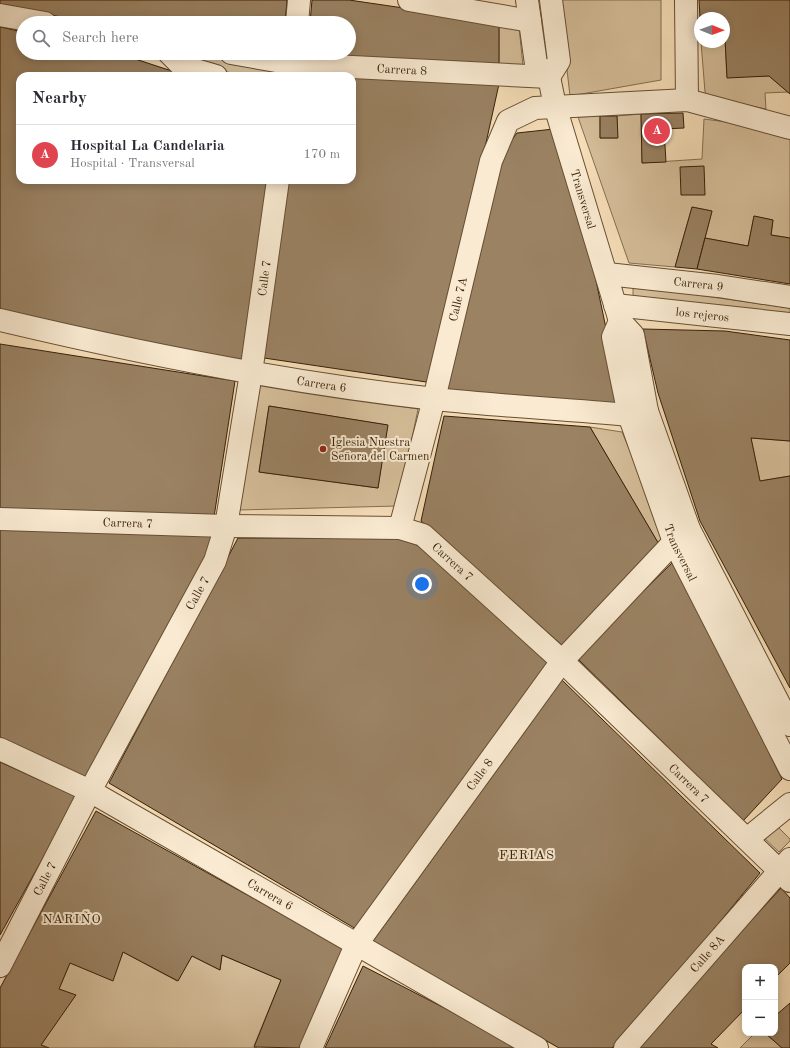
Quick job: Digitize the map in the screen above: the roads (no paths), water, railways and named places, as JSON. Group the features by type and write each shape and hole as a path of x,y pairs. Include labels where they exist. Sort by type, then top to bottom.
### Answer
{"street":[{"path":"298,16 299,0"},
{"path":"409,0 528,10 536,64 549,77 559,61 551,0"},
{"path":"686,0 687,100"},
{"path":"0,15 16,18"},
{"path":"176,60 182,66 202,72"},
{"name":"Carrera 8","path":"270,60 292,64 549,77"},
{"name":"Transversal","path":"549,77 555,106 618,313 614,337 638,413 681,535 790,769"},
{"name":"Calle 7A","path":"400,528 434,399 491,161 508,121 535,108 687,100 790,128"},
{"name":"Calle 7","path":"0,966 90,791 215,561 226,526 251,373 277,184"},
{"name":"Carrera 9","path":"607,274 718,286 790,297"},
{"name":"los rejeros","path":"618,313 790,324"},
{"name":"Carrera 6","path":"0,320 71,337 251,373 434,399 638,413"},
{"name":"Carrera 7","path":"0,519 226,526 400,528 424,535 562,661 748,839 787,870"},
{"name":"Transversal","path":"681,535 790,725"},
{"name":"Calle 8","path":"312,1048 356,945 562,661 681,535"},
{"name":"Carrera 6","path":"0,749 90,791 537,1048"},
{"path":"748,839 790,804"},
{"name":"Calle 8A","path":"625,1048 787,870"}],"place":[{"name":"Hospital La Candelaria","path":"657,131"},
{"name":"Iglesia Nuestra Señora del Carmen","path":"323,449"}],"district":[{"name":"FERIAS","path":"527,854"},
{"name":"NARIÑO","path":"72,918"}]}
